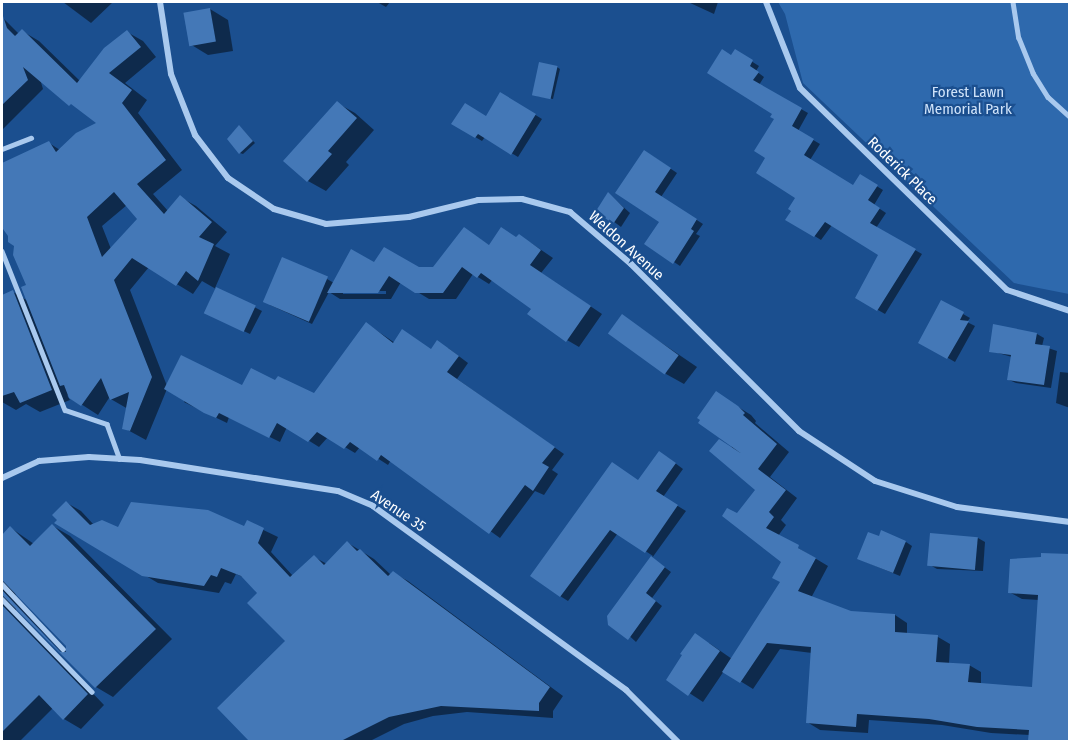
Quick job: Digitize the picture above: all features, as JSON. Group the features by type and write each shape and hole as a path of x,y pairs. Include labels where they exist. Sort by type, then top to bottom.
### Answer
{"street":[{"name":"Weldon Avenue","path":"160,2 171,74 195,135 228,178 274,209 326,224 409,217 478,200 522,199 570,212 631,264 799,431 875,481 957,507 1070,522"},
{"name":"Roderick Place","path":"766,2 800,88 1007,290 1070,311"},
{"name":"Avenue 35","path":"2,478 39,461 88,457 120,459 338,491 373,506 626,690 678,741"}],"lane":[{"path":"1012,2 1019,38 1033,73 1048,97 1070,117"},
{"path":"2,149 31,138"},
{"path":"2,251 65,410 107,424 120,459"},
{"path":"2,584 63,649"},
{"path":"2,599 92,692"}],"green space":[{"name":"Forest Lawn Memorial Park","path":"778,2 1069,2 1069,294 1014,283 803,83 785,14"}],"building":[{"path":"210,8 216,41 189,46 183,13"},
{"path":"3,16 7,28 15,36 22,29 77,83 104,48 127,30 141,47 109,73 132,90 122,103 166,160 137,184 164,214 180,195 212,222 199,237 214,244 198,281 186,271 176,286 132,258 114,280 152,377 130,431 122,429 129,392 110,400 101,378 81,406 69,398 64,385 60,386 21,287 26,285 13,255 14,246 8,242 8,236 3,229 2,163 49,141 56,152 76,133 96,123 71,104 69,106 23,67 28,80 2,105","holes":["114,192 137,219 102,257 87,217"]},
{"path":"722,49 731,55 735,49 753,60 750,66 759,72 753,80 802,108 792,126 814,139 804,155 853,185 860,174 878,185 868,200 880,208 870,223 916,249 877,311 855,298 878,255 825,222 814,237 785,220 791,211 788,209 795,198 756,173 765,158 754,151 774,119 770,117 772,114 707,73"},
{"path":"539,62 558,66 551,99 532,95"},
{"path":"500,92 536,114 511,155 478,134 475,138 451,124 465,103 486,116"},
{"path":"337,101 357,118 328,151 332,154 307,182 283,161"},
{"path":"239,125 253,141 239,154 227,139"},
{"path":"644,150 671,168 655,192 697,219 691,229 694,231 673,264 644,244 659,222 615,193"},
{"path":"608,192 624,208 613,224 596,211"},
{"path":"464,227 489,245 501,227 516,237 519,234 541,250 530,265 591,306 566,342 527,314 531,309 481,273 477,278 462,267 443,293 415,293 389,276 378,293 327,293 351,249 374,262 384,247 419,267 433,267"},
{"path":"282,257 328,277 309,322 263,302"},
{"path":"216,287 256,306 244,332 204,313"},
{"path":"13,290 52,390 20,403 14,392 2,396 2,295"},
{"path":"941,300 964,312 960,320 969,321 947,359 918,343"},
{"path":"622,314 679,355 665,375 608,333"},
{"path":"366,322 393,343 402,329 431,349 437,340 459,356 447,372 555,447 542,463 549,467 533,491 525,485 489,534 381,455 377,461 350,442 344,449 317,432 308,442 277,423 269,438 219,413 216,418 204,413 164,389 181,355 242,385 251,368 275,380 278,376 314,393"},
{"path":"993,324 1037,333 1035,344 1050,346 1044,385 1007,380 1011,355 989,352"},
{"path":"716,391 738,406 745,413 743,415 777,444 758,469 786,490 769,512 774,517 766,528 799,545 798,548 816,558 798,591 851,611 895,614 895,632 938,635 936,662 970,664 968,682 1032,687 1038,595 1008,593 1010,559 1041,557 1041,553 1070,554 1070,741 1028,741 1029,730 977,727 929,719 857,714 856,727 806,723 811,647 767,643 740,683 722,672 780,582 772,578 781,562 722,516 727,508 737,513 755,490 709,451 719,439 742,454 698,423 700,420 697,418"},
{"path":"659,451 676,463 656,491 678,505 645,553 610,530 560,597 530,576 612,462 638,480"},
{"path":"66,501 90,525 102,520 118,527 131,502 208,510 244,526 247,520 264,528 258,543 290,577 314,555 324,565 347,541 357,551 360,549 388,576 393,571 550,687 539,703 539,711 441,706 389,717 341,741 249,741 217,708 285,641 247,603 257,593 241,576 221,568 217,577 211,575 204,586 142,576 54,523 57,520 52,515"},
{"path":"52,524 156,629 95,688 2,595 2,590 60,652 66,652 66,646 2,580 2,535 10,526 30,546"},
{"path":"881,530 906,541 893,573 857,559 868,532 879,536"},
{"path":"930,533 978,537 975,570 927,566"},
{"path":"651,556 665,567 646,593 656,601 628,640 608,625 607,616"},
{"path":"2,605 88,694 63,720 39,695 2,732"},
{"path":"695,633 720,651 688,696 666,680"}]}
